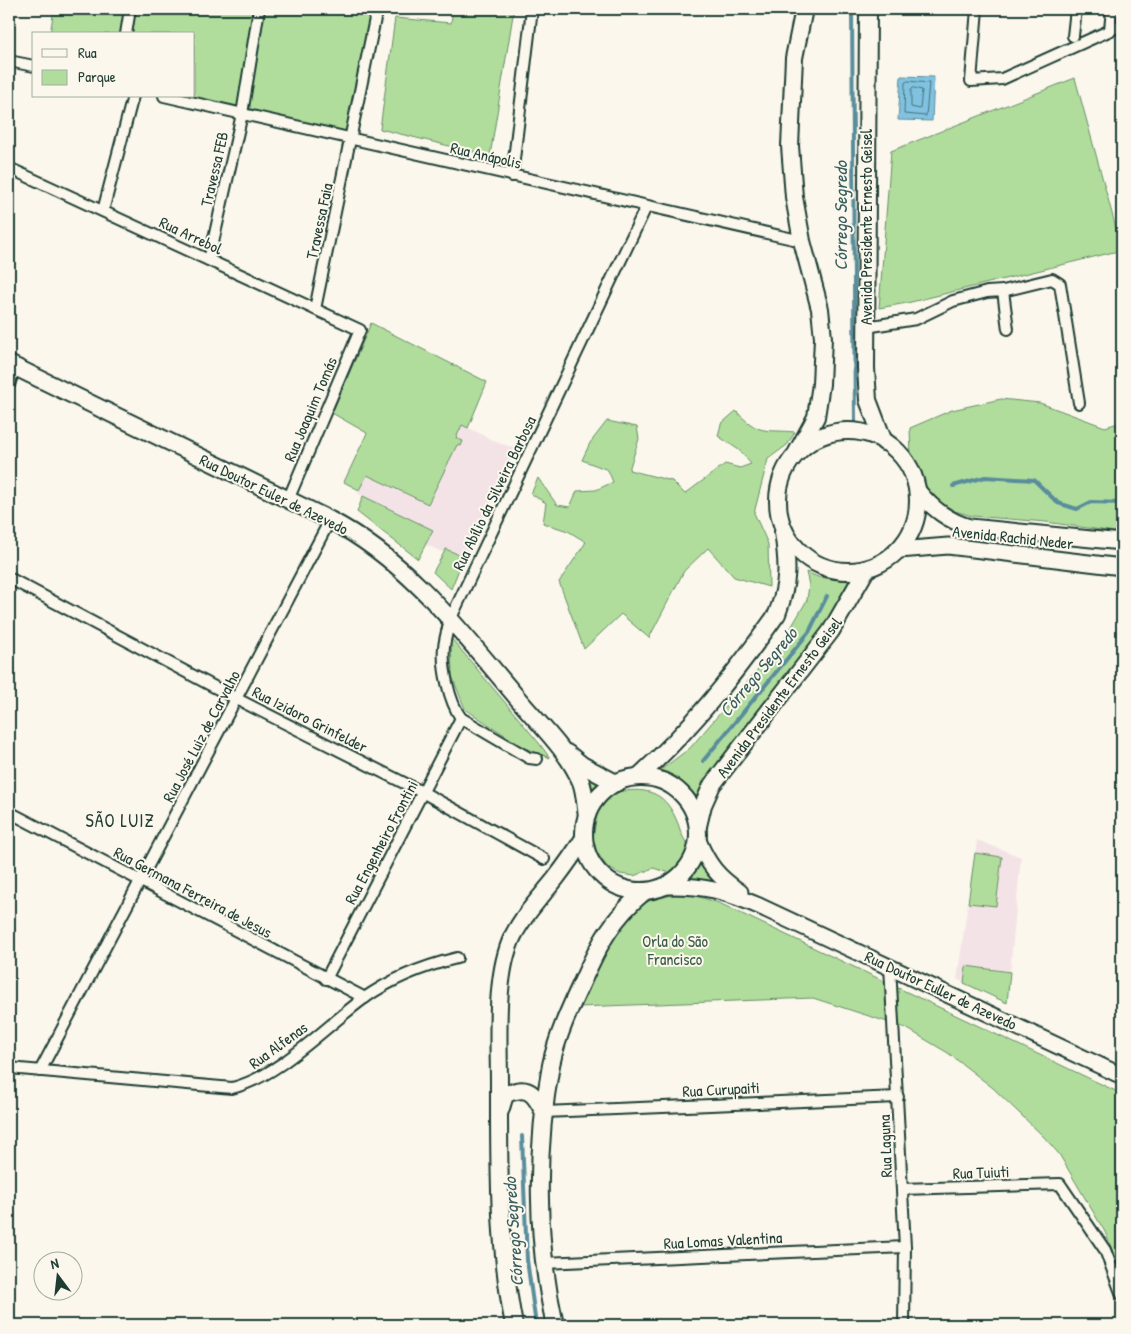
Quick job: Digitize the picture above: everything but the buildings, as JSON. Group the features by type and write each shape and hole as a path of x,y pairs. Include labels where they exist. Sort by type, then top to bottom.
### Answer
{"main road":[{"path":"638,777 662,756 690,724 777,614 785,592 788,564 776,498 779,481 786,465 797,452 816,417 821,384 823,338 820,309 802,241 794,198 790,146 794,58 793,9"},
{"path":"794,58 804,9"},
{"name":"Avenida Presidente Ernesto Geisel","path":"868,9 866,327 868,400 884,442"},
{"path":"868,38 873,9"},
{"name":"Rua Doutor Euler de Azevedo","path":"12,366 330,520 358,536 424,590 559,746"},
{"path":"783,532 804,557 833,571 866,570 899,550 911,533 918,513 918,491 910,468 895,448 872,435 846,430 819,436 797,452"},
{"name":"Avenida Presidente Ernesto Geisel","path":"698,833 704,805 712,785 831,631 866,570"},
{"path":"559,746 582,765 616,783"},
{"path":"559,746 581,782 587,815 584,838 590,859 603,877 622,888 645,892"},
{"path":"555,1325 544,1263 540,1187 544,1112 551,1064 566,1018 600,942 626,906 645,892 666,886 684,872 696,853 698,833 694,809 680,792 661,780 638,777 616,783 598,796 587,815"},
{"path":"514,1325 500,1224 499,1019 506,955 513,937 525,916 556,878 584,838"},
{"path":"499,1114 505,1096 508,1093 519,1090 526,1090 536,1096 544,1112"}],"street":[{"path":"126,32 130,9"},
{"name":"Travessa FEB","path":"209,260 242,114 259,9"},
{"path":"352,139 378,9"},
{"path":"512,176 532,9"},
{"path":"976,9 971,81 1002,79 1122,25"},
{"path":"1073,36 1076,9"},
{"path":"1110,30 1112,9"},
{"path":"9,61 32,66"},
{"path":"102,211 132,98"},
{"name":"Rua Anápolis","path":"173,98 802,241"},
{"name":"Travessa Faia","path":"315,309 352,139"},
{"name":"Rua Arrebol","path":"9,168 360,330"},
{"name":"Rua Abílio da Silveira Barbosa","path":"461,718 454,708 447,676 444,647 450,620 646,207"},
{"path":"866,327 916,319 953,301 1052,279 1060,284 1079,403"},
{"path":"1003,290 1008,329"},
{"name":"Rua Joaquim Tomás","path":"288,500 360,330"},
{"path":"9,385 12,366"},
{"name":"Avenida Rachid Neder","path":"918,491 932,508 964,525 1122,542"},
{"name":"Rua José Luiz de Carvalho","path":"40,1071 330,520"},
{"name":"Avenida Rachid Neder","path":"899,550 948,546 1122,567"},
{"name":"Rua Izidoro Grinfelder","path":"9,579 424,793 544,859"},
{"path":"461,718 528,758 538,759"},
{"name":"Rua Engenheiro Frontini","path":"326,979 424,793 461,718"},
{"name":"Rua Germana Ferreira de Jesus","path":"9,812 365,998"},
{"name":"Rua Doutor Euller de Azevedo","path":"698,833 708,862 725,882 759,906"},
{"name":"Rua Doutor Euller de Azevedo","path":"666,886 698,886 724,892 759,906 1122,1076"},
{"name":"Rua Alfenas","path":"9,1068 232,1088 249,1084 274,1069 365,998 410,973 457,958"},
{"name":"Rua Laguna","path":"890,966 905,1247 904,1325"},
{"name":"Rua Curupaiti","path":"544,1112 898,1096"},
{"name":"Rua Tuiuti","path":"902,1189 1060,1184 1105,1250 1122,1295"},
{"name":"Rua Lomas Valentina","path":"544,1263 905,1247"}],"shaded area":[{"path":"371,323 487,382 467,427 498,443 516,448 490,506 485,507 486,515 462,562 357,511 363,496 358,494 359,490 344,482 367,433 332,413"},
{"path":"977,840 1021,857 1007,1003 957,979"}],"green space":[{"path":"54,9 377,9 352,139 179,98 195,98 195,32 50,32"},
{"path":"453,9 514,9 490,156 380,129 395,18 451,23"},
{"path":"1075,78 1122,250 907,303 879,308 891,151"},
{"path":"371,323 487,382 468,428 462,425 456,438 463,441 461,446 457,445 428,504 367,475 359,490 344,482 367,433 332,413"},
{"path":"1001,399 1040,403 1105,427 1122,422 1122,533 1046,522 972,516 941,507 929,498 911,457 910,428 952,410"},
{"path":"736,411 757,428 769,431 795,432 787,445 768,459 754,513 768,544 769,587 734,577 708,548 684,571 649,638 621,614 584,649 559,582 586,542 568,531 543,523 546,503 531,494 538,478 557,505 570,507 577,491 596,490 613,482 608,470 582,460 590,443 607,421 637,427 639,439 629,470 672,481 685,494 725,464 740,468 751,464 739,450 718,436 721,424"},
{"path":"363,496 433,530 418,559 357,512"},
{"path":"446,549 464,557 451,589 433,572"},
{"path":"806,572 818,577 856,582 826,628 695,804 678,785 661,776 654,775 690,748 785,638 807,600 809,585"},
{"path":"451,638 550,758 523,747 465,709 452,676"},
{"path":"580,767 616,792 635,790 659,796 671,809 683,837 691,849 720,882 712,885 653,868 634,876 620,874 607,867 597,852 593,838 597,814"},
{"path":"975,853 1002,857 996,906 968,903"},
{"name":"Orla do São Francisco","path":"672,895 693,895 719,903 1122,1094 1122,1275 1105,1232 1059,1154 993,1088 948,1053 906,1028 813,998 579,1007 598,962 614,933 624,920 635,909 649,901"},
{"path":"966,966 1010,972 1007,1003 964,983"}],"water":[{"path":"901,76 934,77 932,121 898,120"}],"waterway":[{"name":"Córrego Segredo","path":"852,9 855,423"},
{"path":"953,486 985,477 1034,480 1058,503 1077,509 1091,502 1122,503"},
{"name":"Córrego Segredo","path":"703,761 809,632 827,596"},
{"name":"Córrego Segredo","path":"522,1136 527,1260 536,1325"}],"district":[{"name":"SÃO LUIZ","path":"120,820"}]}
